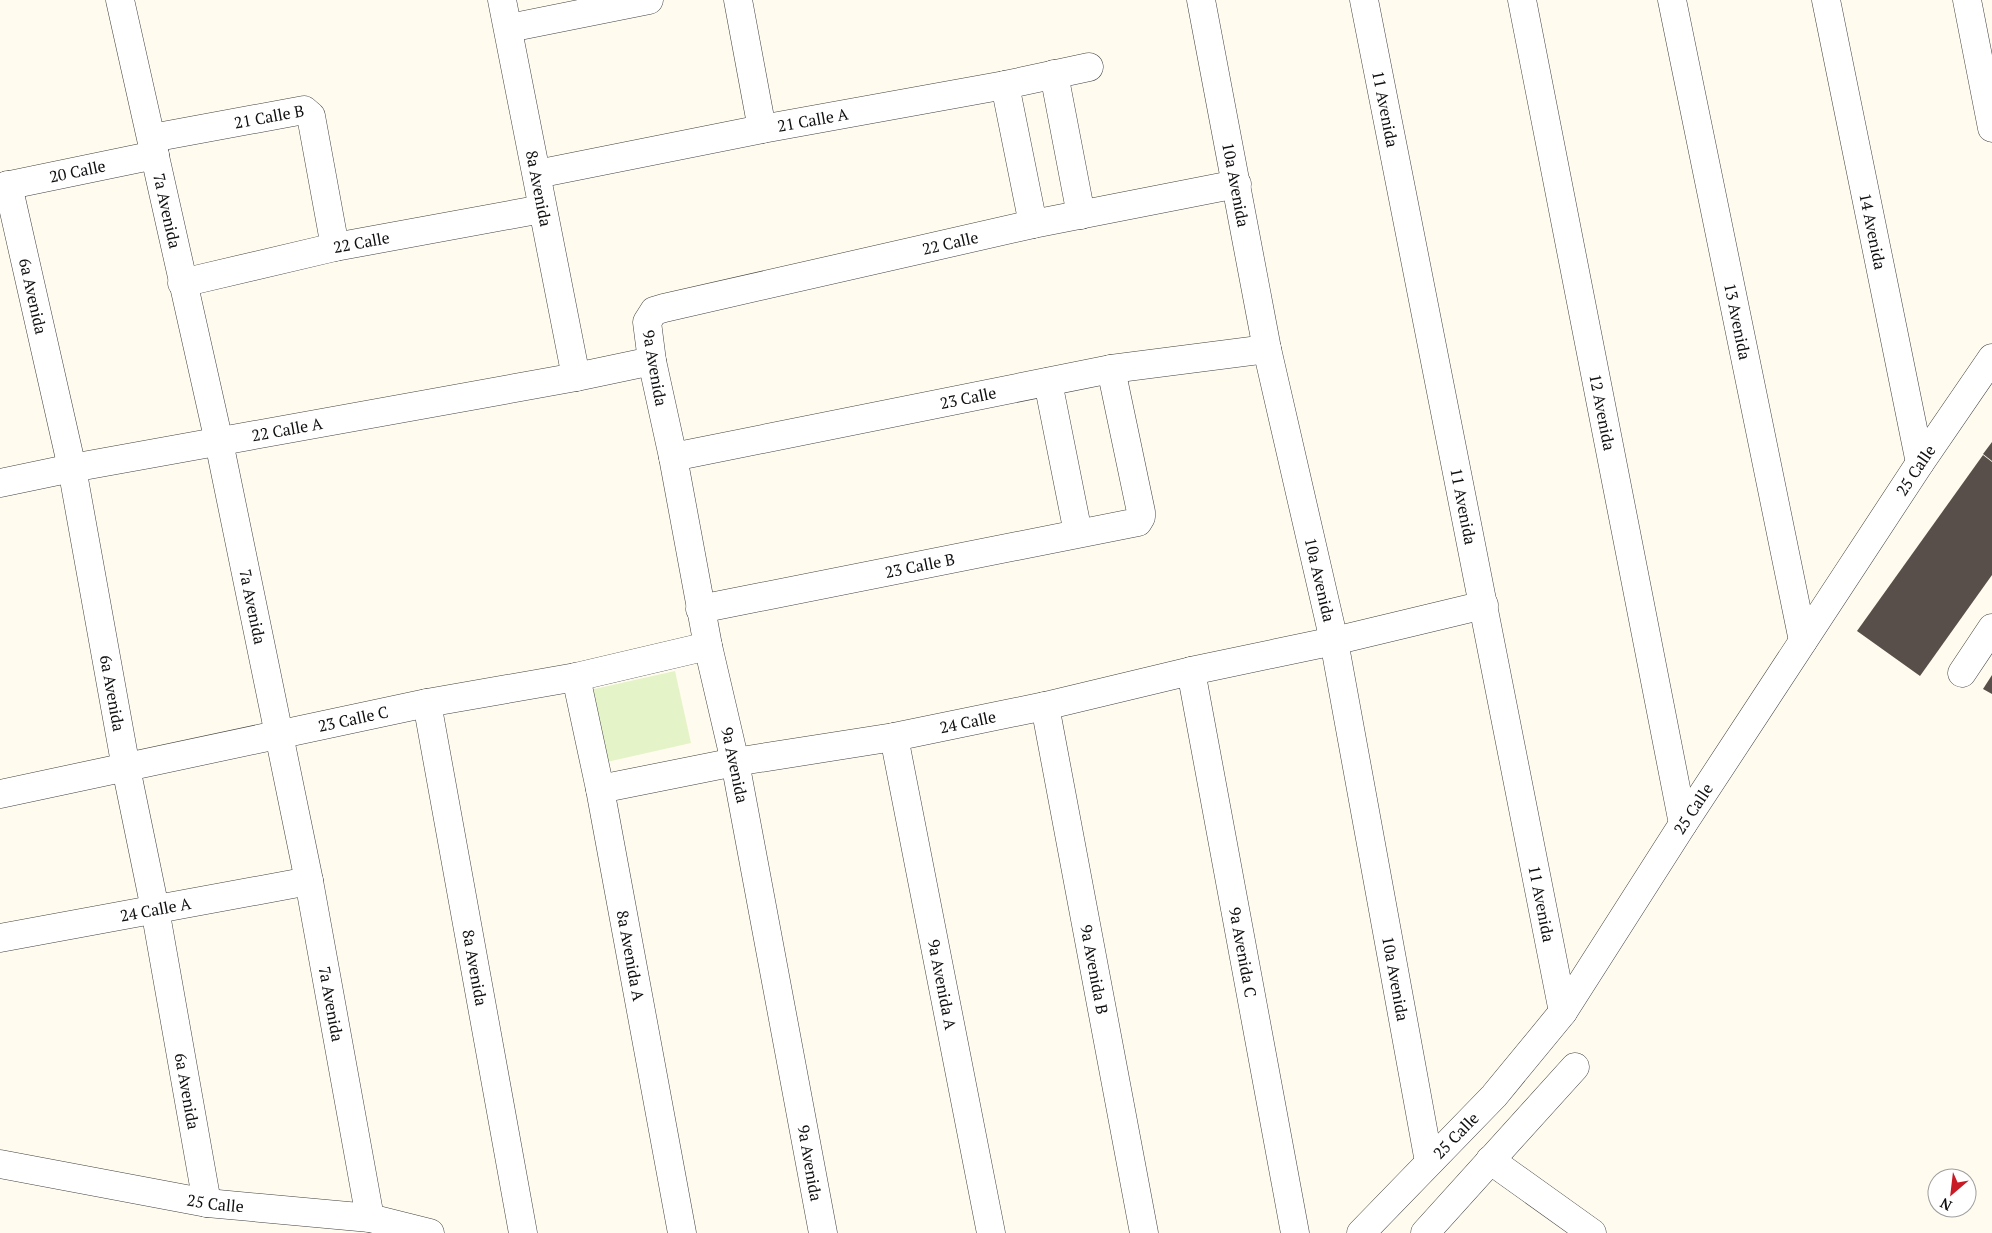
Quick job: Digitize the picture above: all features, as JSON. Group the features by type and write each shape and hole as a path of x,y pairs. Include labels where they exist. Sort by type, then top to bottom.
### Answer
{"street":[{"name":"7a Avenida","path":"120,0 219,442 309,881 370,1218"},
{"name":"8a Avenida","path":"502,0 576,377"},
{"path":"508,28 649,0"},
{"path":"738,0 762,129"},
{"name":"10a Avenida","path":"1201,0 1267,349 1334,642 1429,1162"},
{"name":"11 Avenida","path":"1364,0 1564,1012"},
{"name":"12 Avenida","path":"1522,0 1683,824"},
{"name":"13 Avenida","path":"1672,0 1802,641"},
{"name":"14 Avenida","path":"1826,0 1920,463"},
{"path":"1967,0 1992,128"},
{"name":"21 Calle A","path":"537,174 762,129 1005,85 1089,67"},
{"path":"1054,74 1081,215"},
{"path":"1005,85 1033,224"},
{"name":"21 Calle B","path":"153,146 304,110 311,116 335,247"},
{"name":"20 Calle","path":"4,186 153,146"},
{"name":"22 Calle","path":"664,308 1033,224 1237,184"},
{"name":"6a Avenida","path":"4,186 72,468 207,1203"},
{"name":"22 Calle","path":"182,283 335,247 542,209"},
{"name":"9a Avenida","path":"664,308 654,311 647,322 652,361 700,609 735,762 823,1233"},
{"name":"23 Calle","path":"672,457 1111,369 1267,349"},
{"name":"25 Calle","path":"1361,1233 1494,1096 1564,1012 1802,641 1992,358"},
{"name":"22 Calle A","path":"0,483 72,468 576,377 652,361"},
{"name":"23 Calle B","path":"700,609 1138,522 1141,518 1141,512 1111,369"},
{"path":"1048,382 1078,534"},
{"name":"24 Calle","path":"600,789 735,762 894,737 1045,706 1191,671 1334,642 1484,606"},
{"path":"1962,673 1992,628"},
{"name":"23 Calle C","path":"0,794 427,703 576,677 708,646"},
{"name":"9a Avenida C","path":"1191,671 1294,1233"},
{"name":"8a Avenida A","path":"576,677 600,789 682,1233"},
{"name":"8a Avenida","path":"427,703 523,1233"},
{"name":"9a Avenida B","path":"1045,706 1144,1233"},
{"name":"9a Avenida A","path":"894,737 991,1233"},
{"name":"24 Calle A","path":"0,938 309,881"},
{"path":"1425,1233 1575,1066"},
{"path":"1490,1160 1592,1233"},
{"name":"25 Calle","path":"0,1164 207,1203 370,1218 430,1233"}],"green space":[{"path":"675,671 691,743 598,764 581,692"}],"building":[{"path":"1992,442 1992,461 1983,454"},
{"path":"1983,455 1992,462 1992,575 1920,676 1857,631"},
{"path":"1992,675 1992,694 1983,689"}]}
